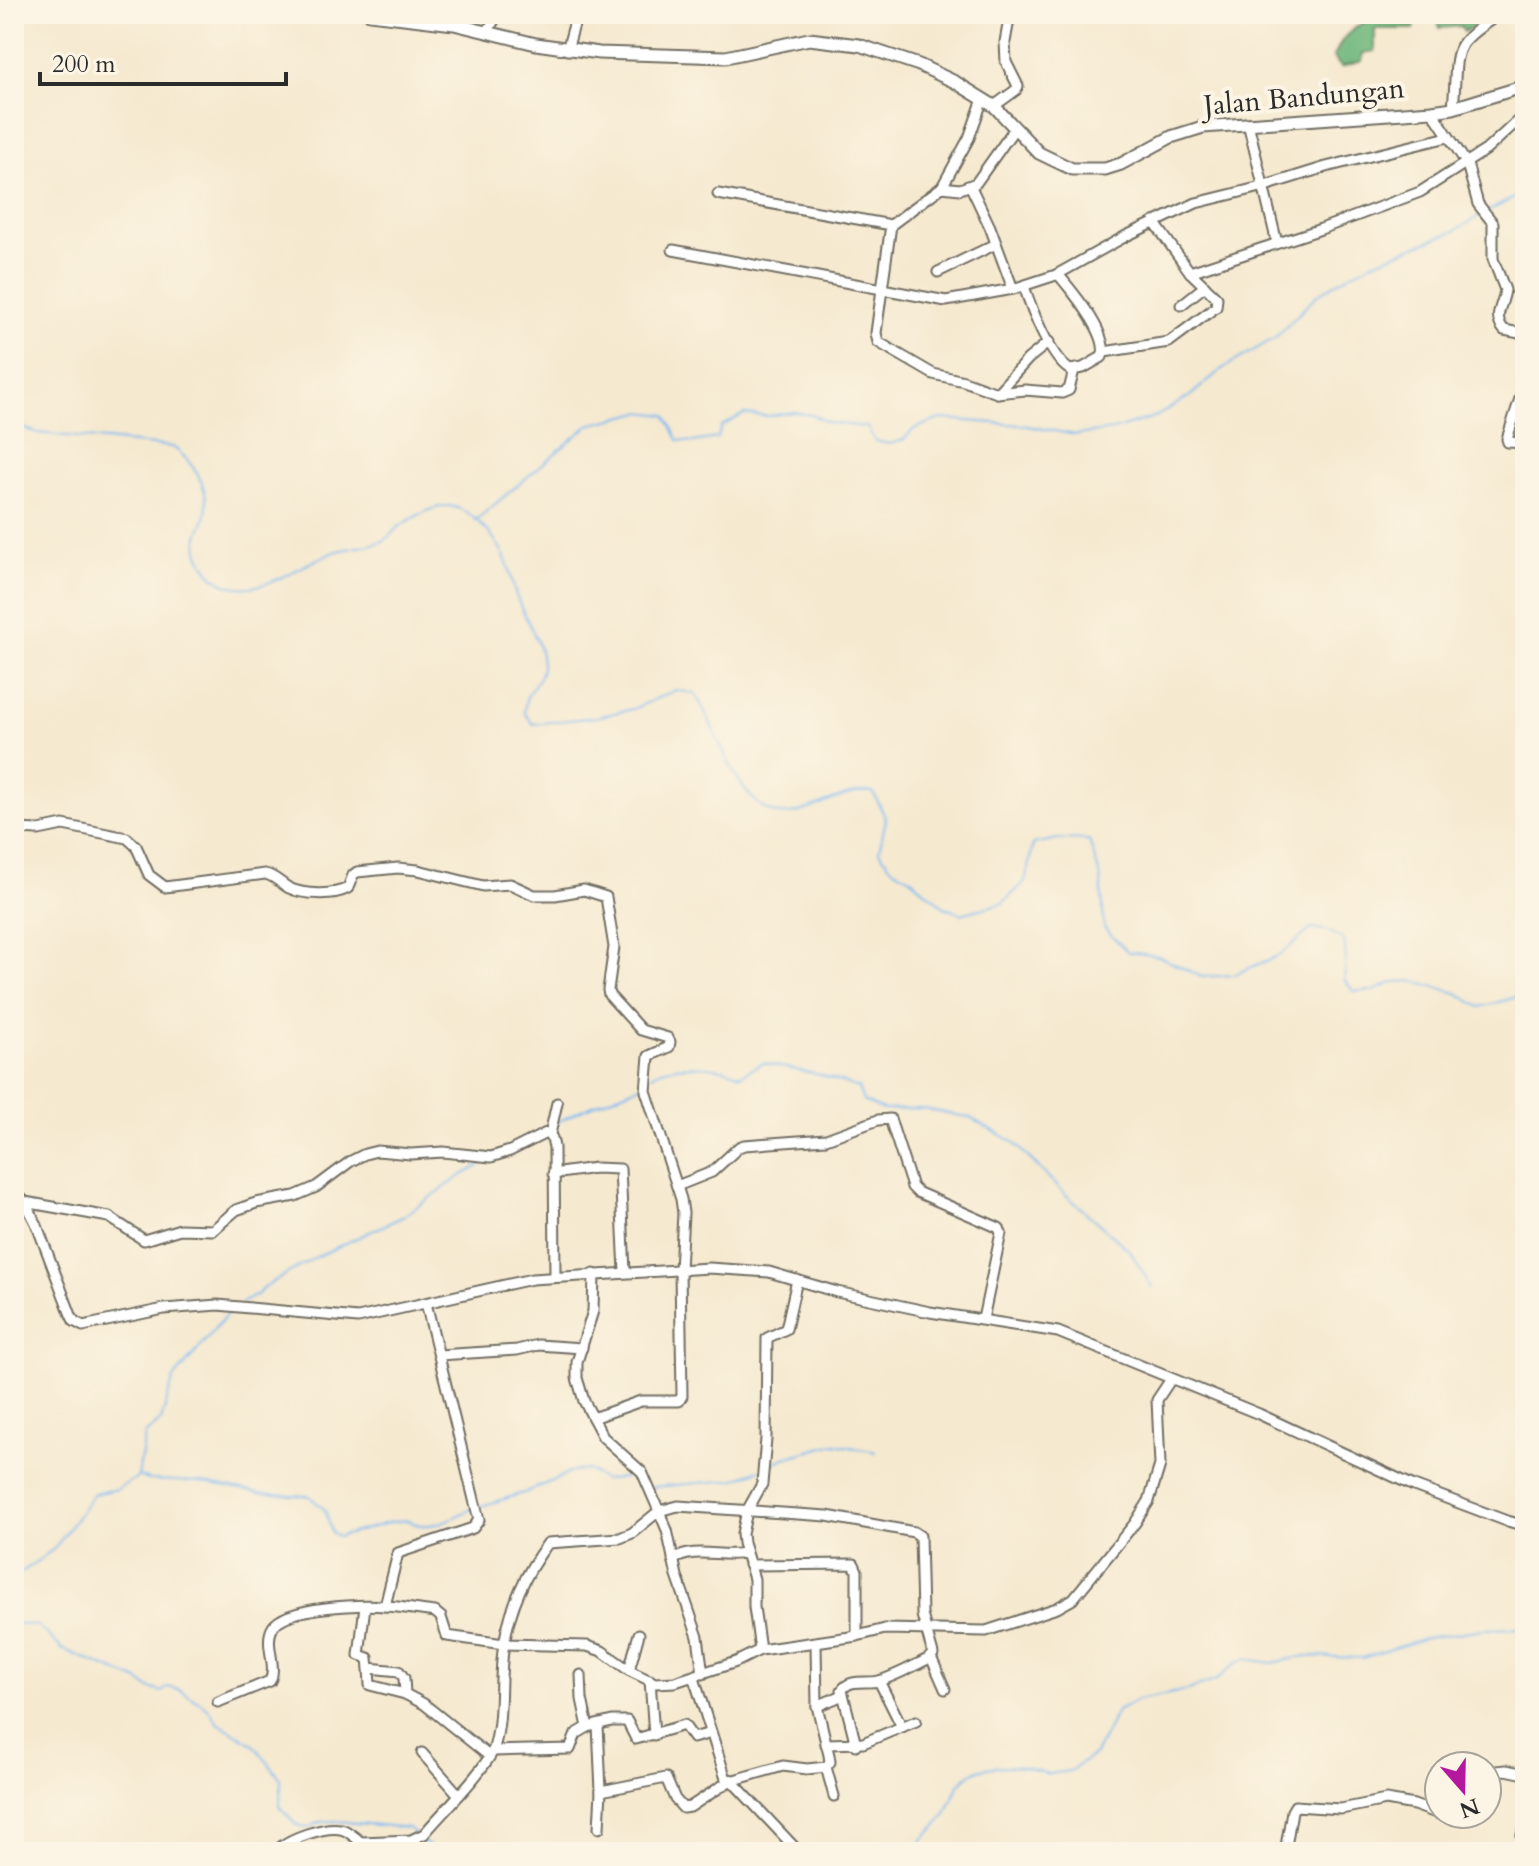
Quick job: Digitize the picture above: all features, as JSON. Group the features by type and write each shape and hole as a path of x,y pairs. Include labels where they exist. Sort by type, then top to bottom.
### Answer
{"main road":[{"name":"Jalan Bandungan","path":"370,14 444,23 567,50 726,57 802,40 827,39 859,45 919,65 988,102 1030,146 1056,163 1088,171 1121,164 1182,133 1203,127 1432,111 1453,108 1525,86"}],"street":[{"path":"487,32 498,14"},
{"path":"567,50 577,14"},
{"path":"1010,14 1005,42 1006,62 1018,86 1016,90 988,102 942,187 891,225 876,333 878,342 933,374 997,393 1025,390 1062,393 1069,390 1074,370"},
{"path":"1453,108 1457,52 1468,37 1500,14"},
{"path":"1432,111 1467,164 1478,204 1493,223 1494,264 1502,276 1505,290 1498,310 1499,321 1504,330 1525,334"},
{"path":"1190,272 1420,192 1467,164 1525,114"},
{"path":"1248,123 1277,243"},
{"path":"942,187 971,187 1015,128"},
{"path":"673,250 946,301 1013,289 1058,274 1196,203 1448,137"},
{"path":"971,187 1013,289"},
{"path":"718,194 891,225"},
{"path":"1024,286 1035,318 1065,367 1074,370 1095,363 1104,352 1159,345 1175,339 1216,307 1218,301 1190,272 1154,222"},
{"path":"938,272 996,244"},
{"path":"1058,274 1102,338 1104,352"},
{"path":"1181,305 1205,286"},
{"path":"997,393 1028,359 1049,342"},
{"path":"1525,363 1522,371 1525,377"},
{"path":"1525,383 1507,439 1508,442 1525,443"},
{"path":"14,829 39,830 63,825 127,838 136,846 149,875 165,887 265,874 272,875 291,889 340,892 348,888 357,872 398,868 435,872 483,886 510,884 534,895 584,890 603,895 607,901 614,947 609,995 622,1005 641,1030 668,1038 670,1042 669,1047 649,1056 646,1091 683,1213 680,1270 682,1399 641,1401 593,1418"},
{"path":"555,1277 554,1147 550,1129 557,1103"},
{"path":"677,1186 712,1172 744,1145 826,1139 878,1120 890,1119 912,1187 999,1228 1001,1233 983,1319"},
{"path":"25,1202 109,1217 137,1237 148,1240 180,1229 213,1230 236,1210 304,1193 351,1161 377,1151 411,1154 443,1152 491,1157 550,1129"},
{"path":"553,1174 595,1168 620,1169 625,1272"},
{"path":"14,1191 25,1202 36,1223 71,1315 78,1325 88,1326 164,1309 218,1305 358,1318 513,1282 555,1277 680,1270 758,1271 884,1302 1058,1332 1259,1414 1414,1486 1525,1526"},
{"path":"594,1274 593,1311 577,1362 577,1378 603,1437 642,1472 667,1530 673,1560 698,1637 698,1676 723,1774 799,1852"},
{"path":"760,1650 754,1579 742,1534 747,1511 762,1484 766,1439 767,1338 786,1329 797,1280"},
{"path":"385,1606 398,1553 473,1528 479,1520 426,1303"},
{"path":"439,1355 517,1350 538,1345 582,1348"},
{"path":"218,1702 270,1681 273,1675 269,1640 271,1630 276,1623 305,1611 385,1606 439,1614 447,1636 504,1644 587,1646 602,1651 655,1683 698,1676 760,1650 885,1629 986,1631 1057,1608 1073,1599 1135,1523 1149,1501 1160,1465 1157,1400 1171,1379"},
{"path":"276,1852 288,1841 332,1830 344,1830 360,1847 420,1837 491,1754 500,1709 504,1644 521,1586 534,1561 548,1543 620,1538 632,1533 659,1511 689,1506 827,1516 918,1533 921,1540 924,1628 933,1651 931,1657 945,1689"},
{"path":"673,1560 693,1553 731,1556 745,1553"},
{"path":"749,1565 854,1564 857,1571 857,1636"},
{"path":"365,1606 359,1655 368,1658 370,1685 405,1694 424,1704 491,1754 567,1749 572,1746 578,1731 612,1721 627,1721 636,1739 684,1725 693,1738 711,1733"},
{"path":"629,1670 639,1634"},
{"path":"601,1791 666,1778 675,1799 683,1808 690,1807 731,1780 783,1766 807,1769 826,1767 830,1762 817,1706 816,1643"},
{"path":"856,1745 843,1686 879,1681 931,1657"},
{"path":"369,1668 399,1671 404,1678 405,1694"},
{"path":"581,1675 582,1699 593,1726 601,1791 599,1828"},
{"path":"650,1680 654,1735"},
{"path":"879,1681 902,1727"},
{"path":"817,1706 843,1695"},
{"path":"826,1744 856,1745 916,1721"},
{"path":"422,1753 459,1795"},
{"path":"826,1767 834,1796"},
{"path":"1503,1770 1525,1774"},
{"path":"1285,1852 1295,1806 1341,1809 1386,1800 1423,1808"},
{"path":"1525,1828 1522,1835 1525,1838"}],"green space":[{"path":"1381,14 1490,14 1464,32 1461,26 1440,28 1437,19 1416,21 1414,29 1375,29 1375,51 1363,53 1362,61 1341,67 1333,57 1342,41 1357,27"}],"waterway":[{"path":"1487,212 1525,192"},
{"path":"475,521 589,425 641,412 666,415 678,440 693,442 717,438 722,426 744,414 768,416 794,412 830,423 867,427 875,441 890,444 903,440 914,429 940,419 1022,425 1076,435 1113,430 1157,416 1190,396 1222,369 1275,338 1317,295 1339,281 1371,263 1455,231 1481,215"},
{"path":"14,425 38,433 173,447 187,460 203,485 207,504 197,544 201,559 216,578 228,585 256,586 269,582 335,552 383,541 396,529 428,511 449,506 460,509 479,523 502,551 517,599 539,647 542,668 527,697 524,712 533,724 596,717 633,709 676,690 695,694 732,769 757,803 772,812 790,814 852,794 873,792 886,819 879,851 891,867 909,877 944,907 961,914 1003,903 1025,882 1033,844 1058,839 1089,840 1101,879 1104,928 1128,952 1158,956 1202,977 1233,975 1280,955 1311,929 1326,930 1344,940 1344,980 1354,991 1374,991 1394,982 1415,981 1457,993 1480,1007 1525,995"},
{"path":"652,1075 671,1068 696,1066 740,1075 763,1063 820,1075 858,1088 863,1101 883,1110 923,1109 968,1117 1012,1141 1065,1194 1130,1251 1152,1287"},
{"path":"556,1123 642,1085"},
{"path":"241,1303 318,1256 402,1217 488,1161"},
{"path":"14,1578 55,1548 93,1494 117,1489 138,1477 145,1434 161,1421 173,1380 230,1310"},
{"path":"766,1467 784,1458 835,1444 876,1452"},
{"path":"478,1507 527,1492 574,1471 588,1470 604,1480 635,1476 638,1487 646,1487"},
{"path":"652,1487 733,1480 760,1470"},
{"path":"140,1477 200,1482 259,1493 309,1496 325,1510 332,1533 338,1537 391,1522 408,1520 415,1524 432,1525 472,1509"},
{"path":"14,1623 38,1626 62,1649 149,1688 162,1692 168,1687 180,1690 207,1707 218,1723 253,1744 281,1779 280,1806 295,1824 306,1828 321,1822 336,1821 409,1828 415,1834"},
{"path":"907,1852 919,1844 945,1816 958,1786 970,1774 999,1766 1025,1767 1048,1774 1070,1771 1095,1754 1117,1711 1138,1700 1188,1690 1217,1680 1245,1659 1272,1663 1306,1656 1363,1658 1426,1638 1483,1629 1525,1628"},
{"path":"423,1841 437,1852"}]}
